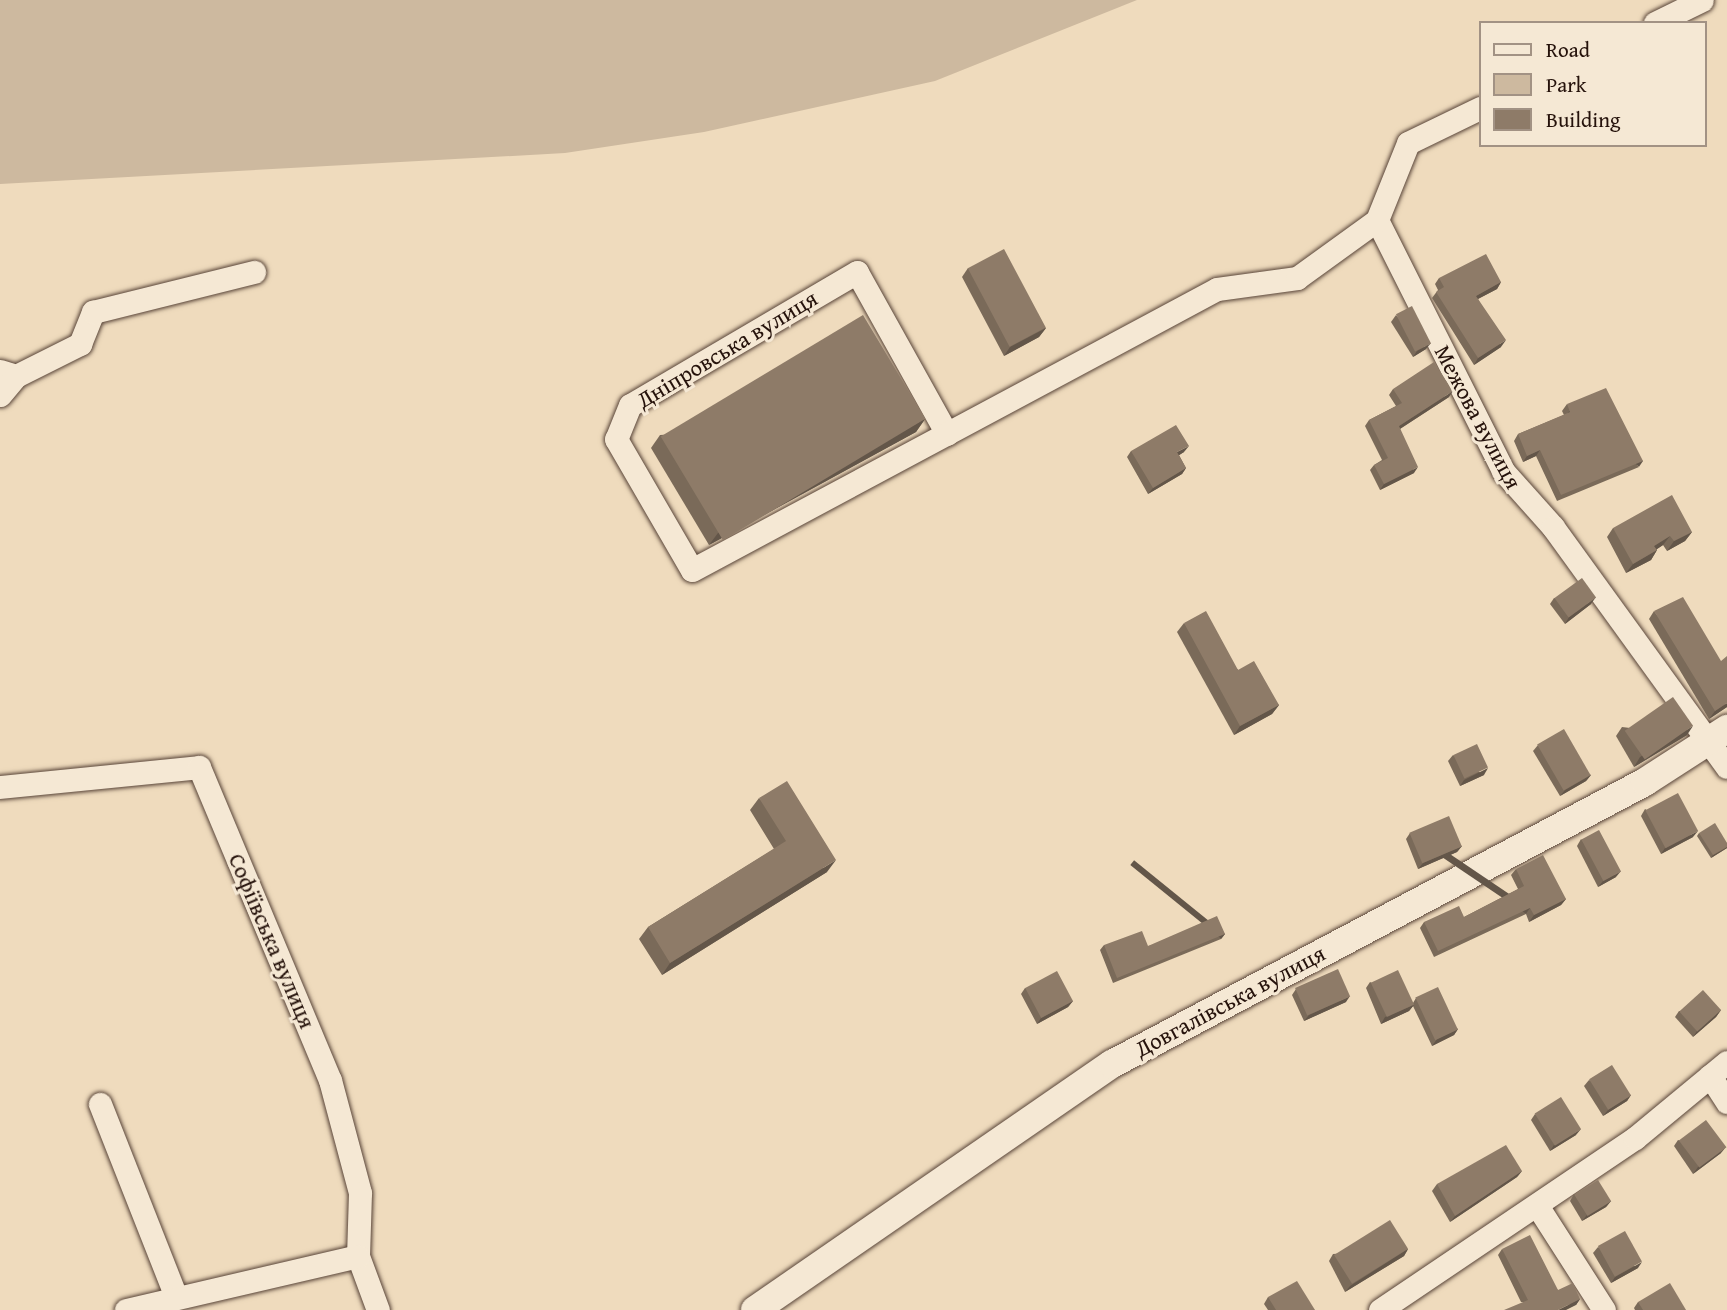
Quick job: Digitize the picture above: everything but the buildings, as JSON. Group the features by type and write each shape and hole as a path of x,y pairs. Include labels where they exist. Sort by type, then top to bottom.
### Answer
{"street":[{"path":"1659,21 1702,0"},
{"path":"1377,220 1408,143 1478,109"},
{"name":"Дніпровська вулиця","path":"947,434 857,272 630,405 616,439 692,570 947,434 1217,289 1297,278 1377,220"},
{"name":"Межова вулиця","path":"1377,220 1503,471 1553,527 1719,735 1727,767"},
{"path":"0,395 8,374 80,344 93,312 254,272"},
{"name":"Довгалівська вулиця","path":"763,1308 1112,1064 1645,782 1719,735"},
{"name":"Софіївська вулиця","path":"0,787 199,767 330,1080 360,1193 358,1256 378,1310"},
{"path":"1380,1310 1538,1207 1719,1069 1727,1102"},
{"path":"100,1104 176,1297"},
{"path":"1538,1207 1604,1310"},
{"path":"126,1310 358,1256"}],"green space":[{"path":"0,0 1137,0 935,81 704,132 565,153 0,184"}]}
